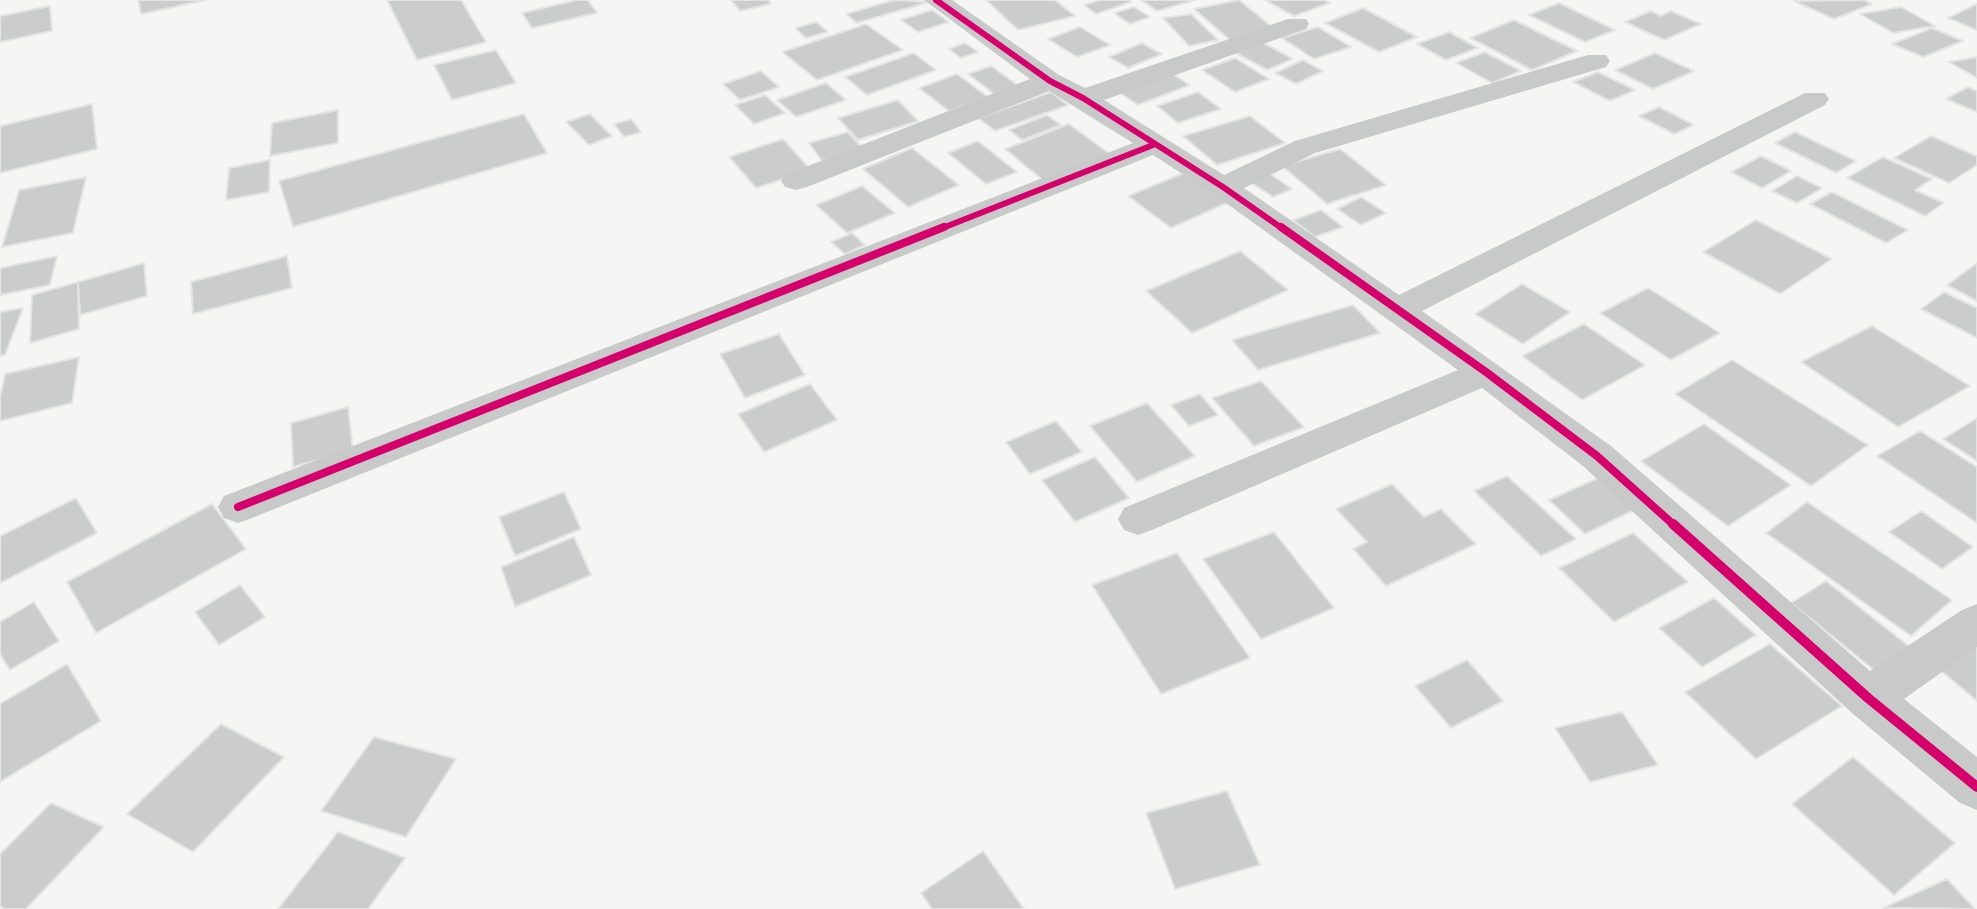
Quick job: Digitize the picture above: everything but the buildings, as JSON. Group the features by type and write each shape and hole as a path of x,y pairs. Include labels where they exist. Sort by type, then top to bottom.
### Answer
{"street":[{"path":"936,0 1050,81 1083,98 1153,145 1223,187 1486,372 1597,456 1868,698 1977,787"},
{"path":"1083,98 1297,24"},
{"path":"1223,187 1305,147 1597,61"},
{"path":"796,181 1050,81"},
{"path":"1398,309 1815,99"},
{"path":"238,507 1153,145"},
{"path":"1138,519 1486,372"},
{"path":"1868,698 1977,623"}],"cycle path":[{"path":"936,0 1050,81 1083,98 1223,187 1486,372 1597,456 1868,698 1977,787"},
{"path":"238,507 1153,145"}]}
